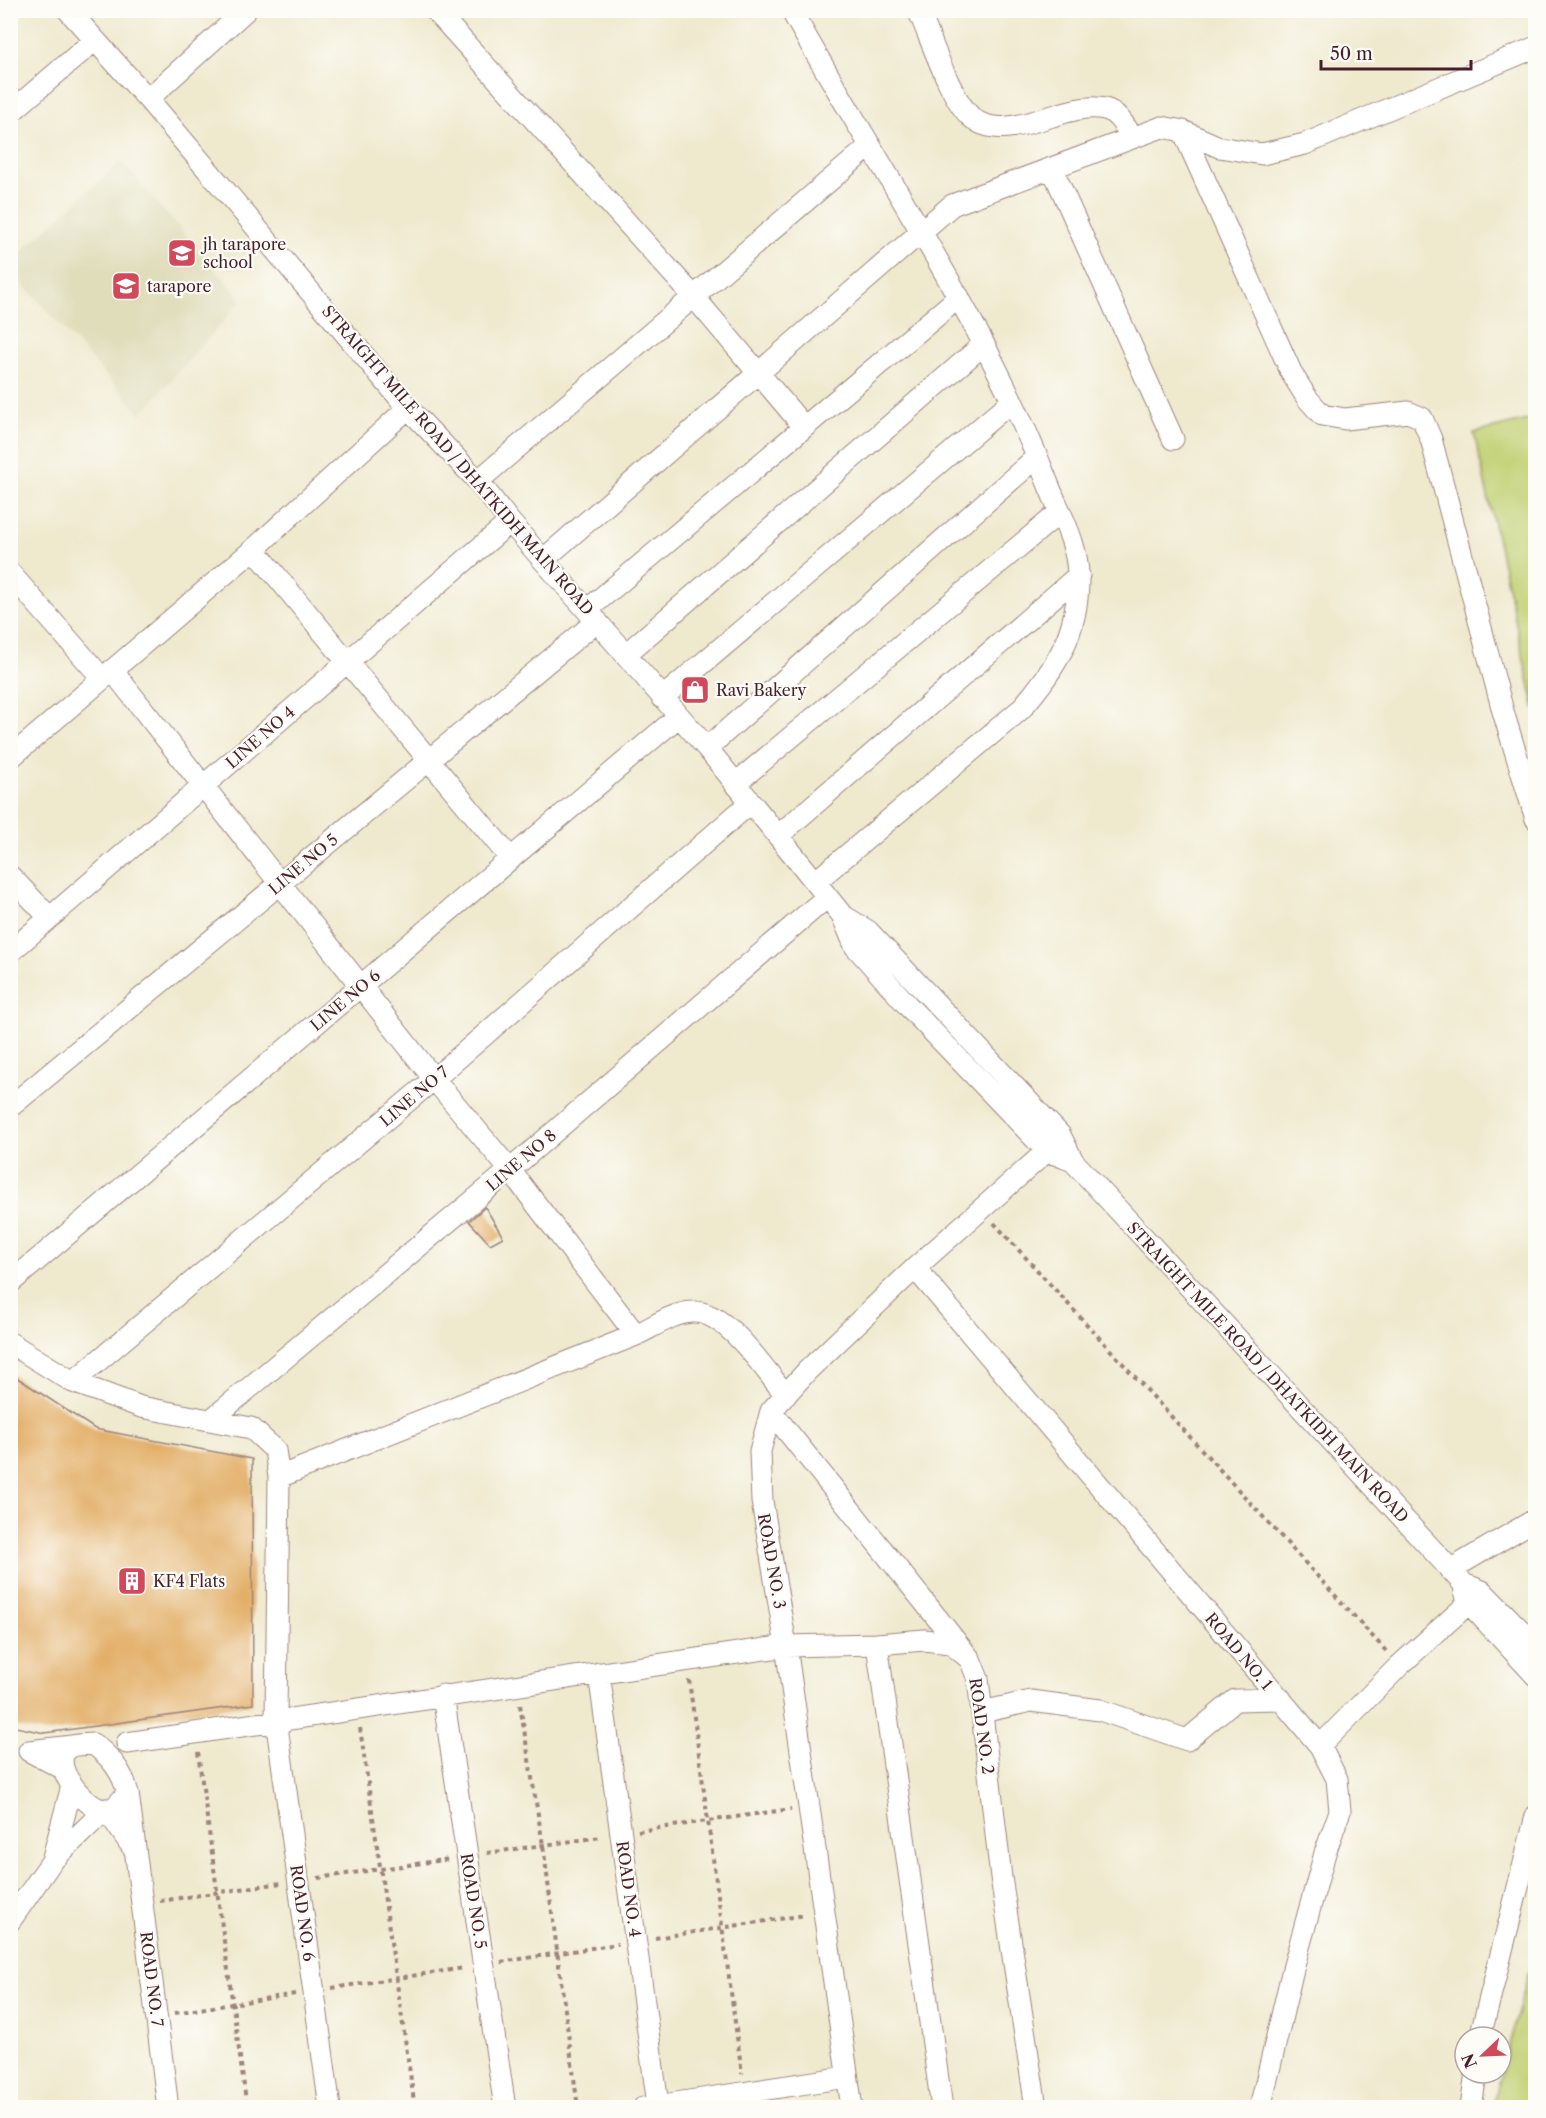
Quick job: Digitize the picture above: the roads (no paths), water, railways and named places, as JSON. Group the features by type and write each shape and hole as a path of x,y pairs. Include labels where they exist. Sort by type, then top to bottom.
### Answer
{"street":[{"path":"148,99 246,10"},
{"path":"435,10 694,297 804,427"},
{"name":"LINE NO 8","path":"212,1419 510,1170 1020,710 1049,678 1067,641 1078,575 1072,541 1037,456 959,297 791,10"},
{"path":"918,10 957,99 972,118 990,126 1012,126 1088,108 1106,109 1119,118 1133,138"},
{"name":"STRAIGHT MILE ROAD / DHATKIDH MAIN ROAD","path":"76,13 95,40 148,99 408,408 478,481 510,522 707,748 842,915 868,931 1054,1143 1466,1587 1536,1676"},
{"path":"10,112 95,40"},
{"path":"543,560 952,205 1162,127 1183,131 1219,147 1262,154 1305,144 1536,47"},
{"path":"1183,131 1292,374 1307,398 1322,415 1345,419 1408,412 1422,418 1431,439 1503,715 1536,819"},
{"path":"478,481 870,146"},
{"path":"1052,168 1173,439"},
{"name":"LINE NO 5","path":"10,1107 430,759 804,427 959,297"},
{"path":"626,654 984,344"},
{"path":"662,698 1011,402"},
{"path":"10,758 254,549 408,408"},
{"path":"707,748 1037,456"},
{"path":"735,784 1060,512"},
{"name":"LINE NO 4","path":"10,952 510,522"},
{"path":"254,549 511,859"},
{"path":"10,573 107,674 203,785 434,1079 510,1170 636,1335"},
{"path":"779,835 1078,575"},
{"name":"LINE NO 6","path":"10,1283 679,716"},
{"name":"LINE NO 7","path":"73,1382 434,1079 750,803"},
{"path":"10,876 49,917"},
{"name":"ROAD NO. 3","path":"852,2108 786,1646 762,1501 760,1450 771,1411 786,1395 915,1268 1054,1143"},
{"name":"ROAD NO. 1","path":"915,1268 1320,1746 1337,1779 1340,1811 1325,1853 1293,1969 1260,2108"},
{"path":"279,1477 636,1335 673,1317 692,1312 712,1315 730,1329 786,1395"},
{"name":"ROAD NO. 6","path":"10,1343 73,1382 141,1407 251,1428 274,1450 279,1477 276,1719 330,2108"},
{"name":"ROAD NO. 2","path":"771,1411 970,1659 978,1679 1001,1877 1036,2108"},
{"path":"1320,1746 1399,1666 1466,1587 1536,1519"},
{"name":"STRAIGHT MILE ROAD / DHATKIDH MAIN ROAD","path":"1466,1587 1536,1646"},
{"path":"20,1750 127,1743 276,1719 786,1646 877,1644 924,1640 950,1644 970,1659"},
{"path":"877,1644 942,2108"},
{"name":"ROAD NO. 4","path":"599,1673 651,2106"},
{"name":"ROAD NO. 5","path":"443,1695 505,2108"},
{"path":"982,1712 1031,1701 1100,1710 1187,1740 1234,1700 1281,1699"},
{"path":"120,1770 127,1743"},
{"path":"20,1750 67,1777 89,1803 102,1810 114,1808 128,1793 120,1770 93,1744"},
{"path":"52,1861 67,1777 65,1751 72,1746"},
{"name":"ROAD NO. 7","path":"128,1793 168,2108"},
{"path":"10,1921 52,1861 106,1809 135,1851"},
{"path":"1483,2025 1536,1816"},
{"path":"651,2106 847,2077"},
{"path":"1471,2108 1474,2085"}],"place":[{"name":"jh tarapore school","path":"182,253"},
{"name":"tarapore","path":"126,286"},
{"name":"Ravi Bakery","path":"695,690"},
{"name":"KF4 Flats","path":"132,1581"}]}
